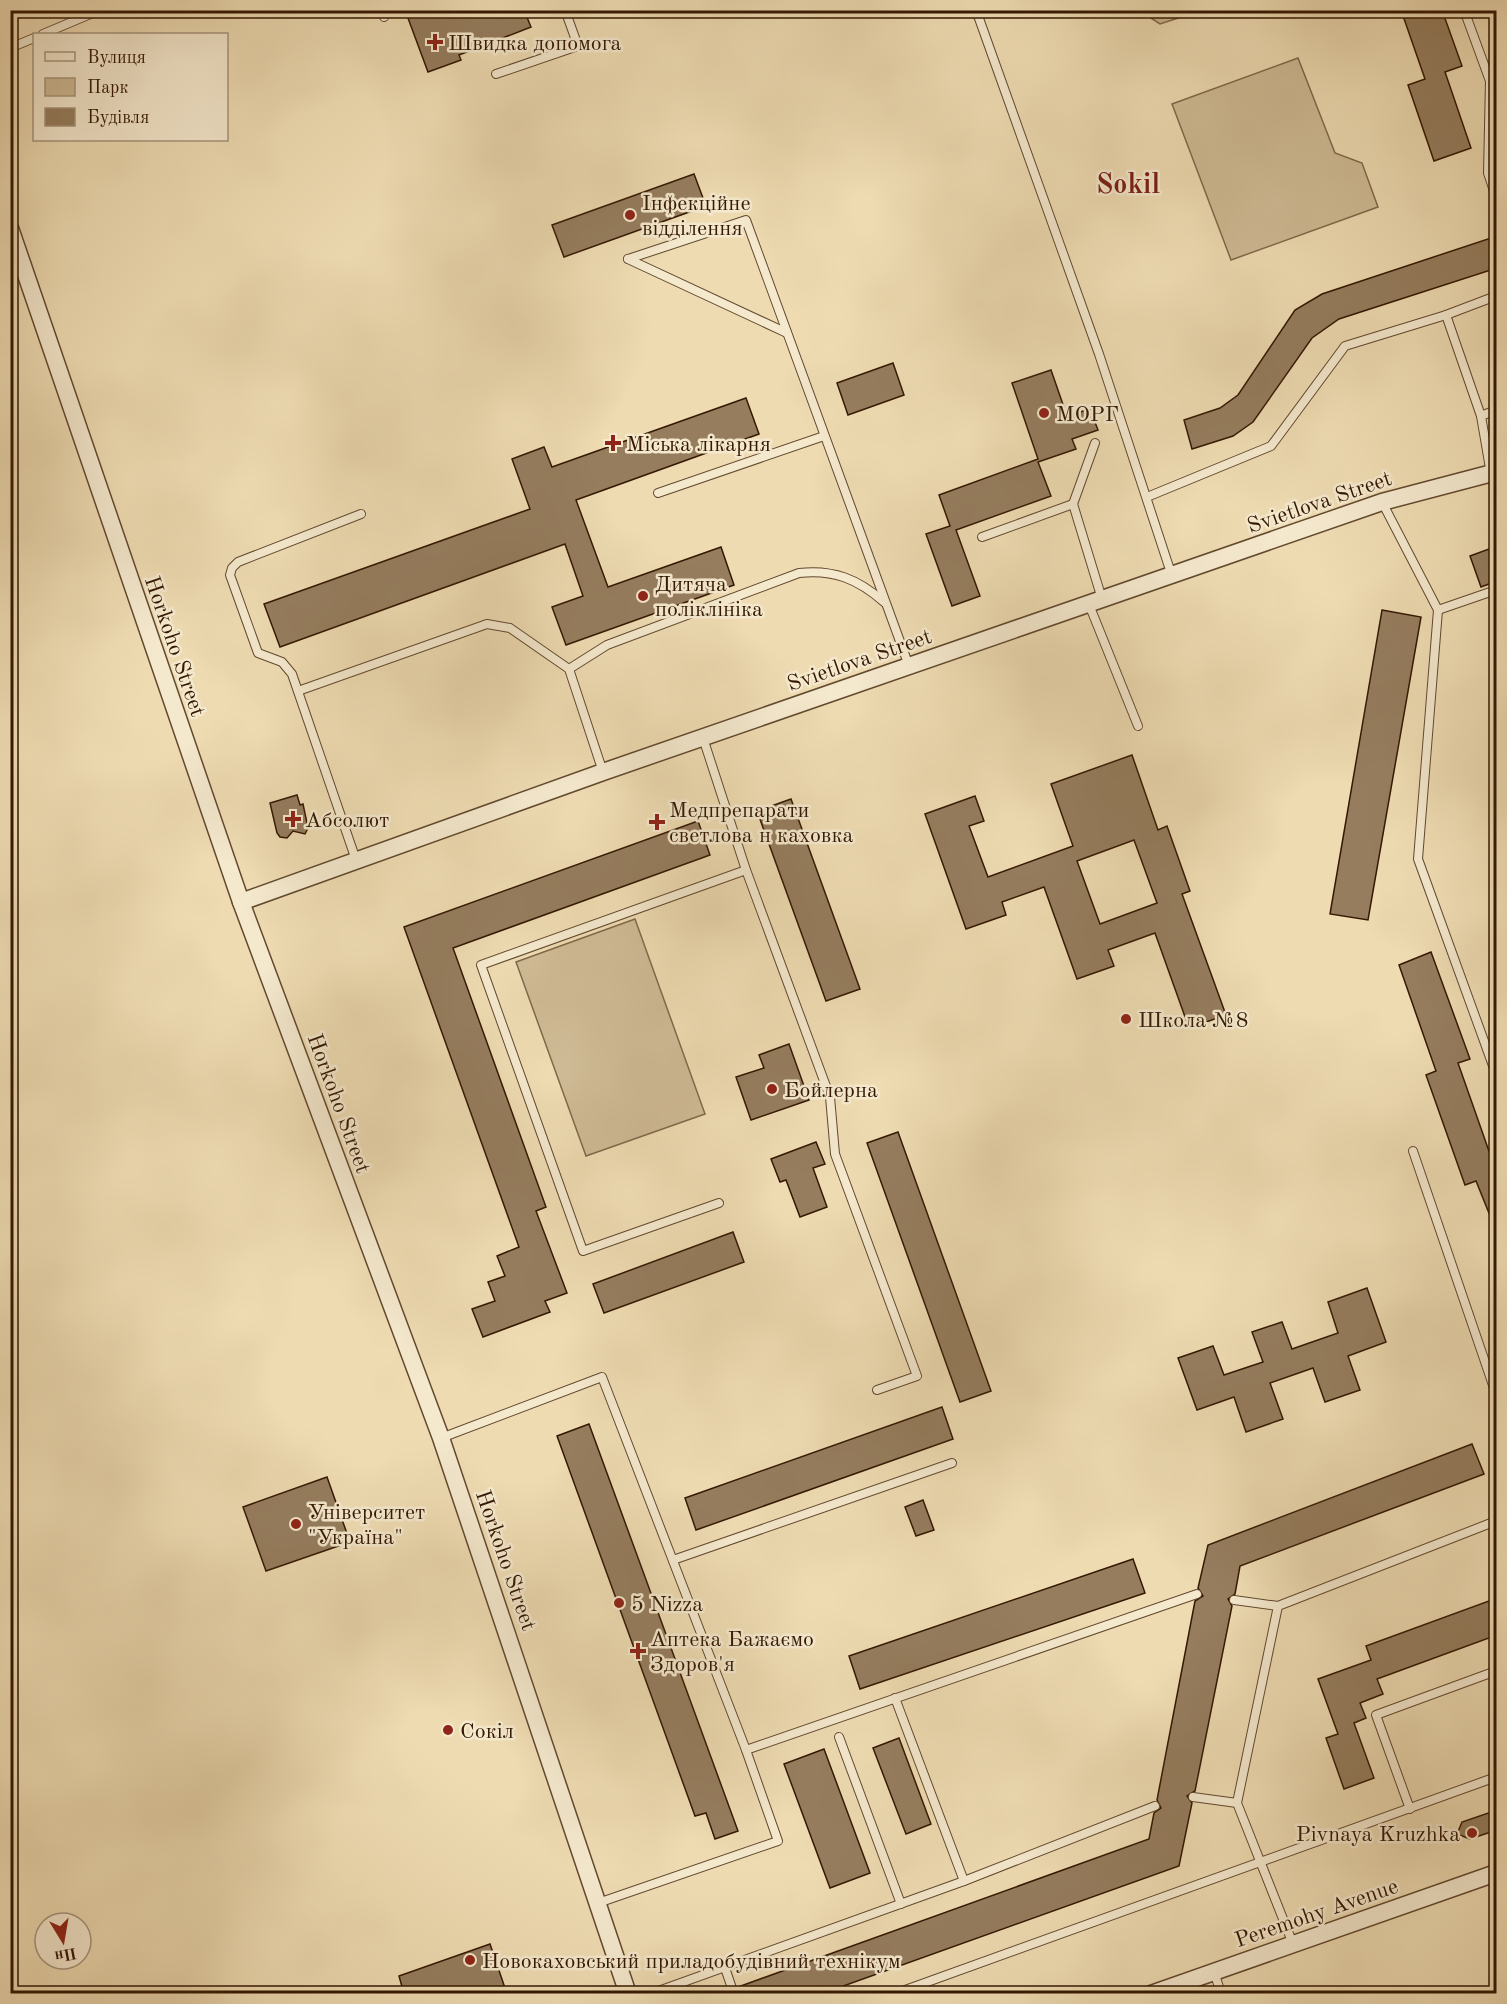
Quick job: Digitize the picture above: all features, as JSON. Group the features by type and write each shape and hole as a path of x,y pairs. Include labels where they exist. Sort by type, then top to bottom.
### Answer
{"street":[{"name":"Horkoho Street","path":"10,228 241,902 441,1438 628,1994"},
{"name":"Svietlova Street","path":"241,902 603,772 1172,576 1382,501 1494,473"},
{"name":"Peremohy Avenue","path":"1151,1994 1497,1873"}],"lane":[{"path":"45,33 100,10"},
{"path":"496,74 578,46 565,10"},
{"path":"976,10 1147,497 1172,576"},
{"path":"1464,10 1490,81 1488,173 1497,197"},
{"path":"10,48 33,38"},
{"path":"787,333 628,259 746,220 909,666"},
{"path":"1147,497 1271,446 1345,346 1446,315 1497,296"},
{"path":"1446,315 1480,416 1494,473"},
{"path":"1480,416 1497,410"},
{"path":"658,493 824,436"},
{"path":"1095,443 1073,504 1095,601 1138,726"},
{"path":"1382,501 1438,610 1418,859 1497,1074"},
{"path":"982,537 1073,504"},
{"path":"356,860 292,674 282,662 258,653 230,581 232,568 238,562 361,514"},
{"path":"569,669 607,645 799,573 824,572 848,577 870,590 885,603"},
{"path":"1438,610 1497,590"},
{"path":"298,691 487,624 510,628 569,669 603,772"},
{"path":"703,738 746,870 830,1097 835,1154 917,1376 877,1390"},
{"path":"719,1203 583,1251 481,965 746,870"},
{"path":"1487,1049 1497,1045"},
{"path":"1413,1152 1497,1394"},
{"path":"441,1438 602,1377 746,1750 778,1841 598,1904"},
{"path":"672,1560 952,1462"},
{"path":"1234,1600 1278,1606 1497,1521"},
{"path":"746,1750 1197,1594"},
{"path":"1278,1606 1237,1803 1293,1944"},
{"path":"1410,1809 1376,1715 1497,1671"},
{"path":"895,1698 964,1881"},
{"path":"839,1737 901,1904"},
{"path":"894,1994 1497,1777"},
{"path":"1193,1797 1237,1803"},
{"path":"650,1994 964,1881 1155,1806"},
{"path":"725,1968 734,1994"},
{"path":"1214,1971 1221,1994"}],"green space":[{"path":"1140,11 1200,11 1160,24"},
{"path":"1298,58 1335,153 1362,163 1378,207 1231,260 1172,104"},
{"path":"635,919 705,1114 586,1156 516,962"}],"building":[{"name":"Швидка допомога","path":"405,10 442,10 444,16 460,10 524,10 531,27 459,55 461,60 428,72"},
{"path":"1401,10 1442,10 1462,66 1445,72 1471,148 1434,161 1408,85 1425,79"},
{"name":"Інфекційне відділення","path":"694,174 706,206 564,257 552,225"},
{"path":"1497,236 1497,268 1339,319 1312,338 1253,422 1233,436 1192,449 1184,420 1220,408 1238,395 1295,310 1322,294"},
{"path":"893,363 904,395 848,415 837,383"},
{"path":"1051,370 1067,416 1090,409 1098,430 1072,439 1076,449 1038,462 1051,496 956,530 980,596 952,606 926,534 950,526 939,495 1038,459 1012,383"},
{"name":"Міська лікарня","path":"746,398 759,434 576,500 608,587 721,547 734,585 566,645 552,607 583,596 565,544 280,647 264,604 530,509 512,459 544,447 552,467"},
{"path":"1497,546 1497,581 1481,587 1470,556"},
{"path":"1382,610 1421,617 1368,920 1330,914"},
{"path":"1132,755 1158,830 1167,826 1190,891 1182,894 1226,1015 1189,1028 1155,933 1108,950 1114,966 1077,979 1044,887 1002,902 1006,915 966,929 925,814 975,796 984,821 969,826 988,877 1073,846 1051,784","holes":["1134,840 1157,903 1100,924 1077,861"]},
{"path":"297,795 300,805 303,804 308,828 305,834 293,831 287,838 280,837 270,803"},
{"path":"791,799 860,989 826,1001 757,811"},
{"path":"698,821 710,855 453,948 546,1207 536,1211 567,1293 545,1301 550,1312 483,1337 472,1309 495,1301 488,1282 505,1276 497,1256 519,1247 404,927"},
{"path":"1431,952 1470,1059 1458,1063 1497,1174 1497,1233 1476,1181 1465,1185 1426,1075 1436,1071 1399,965"},
{"name":"Бойлерна","path":"789,1044 809,1100 751,1120 736,1077 764,1068 759,1055"},
{"path":"898,1132 991,1391 960,1402 867,1143"},
{"path":"816,1142 825,1164 813,1168 827,1207 800,1217 786,1180 780,1182 771,1159"},
{"path":"733,1232 744,1262 604,1313 593,1284"},
{"path":"1367,1288 1386,1342 1348,1356 1360,1390 1325,1402 1313,1368 1270,1383 1283,1419 1246,1432 1234,1397 1197,1410 1178,1358 1213,1346 1224,1375 1263,1362 1252,1332 1282,1322 1292,1349 1338,1333 1328,1302"},
{"path":"942,1407 953,1439 696,1530 685,1498"},
{"path":"589,1424 738,1831 715,1839 706,1813 695,1816 557,1436"},
{"path":"1472,1444 1484,1474 1240,1566 1235,1594 1228,1599 1232,1606 1195,1791 1187,1796 1192,1803 1179,1866 821,1994 740,1994 738,1987 1149,1839 1154,1813 1161,1808 1157,1800 1195,1601 1203,1596 1198,1588 1208,1545"},
{"name":"Університет \"Україна\"","path":"327,1477 350,1542 266,1571 243,1507"},
{"path":"923,1500 934,1530 916,1536 905,1507"},
{"path":"1133,1559 1145,1593 860,1689 849,1656"},
{"path":"1497,1598 1497,1635 1377,1679 1383,1694 1360,1703 1366,1718 1354,1723 1374,1778 1344,1789 1326,1738 1338,1734 1318,1679 1371,1660 1366,1646"},
{"path":"899,1738 931,1824 906,1834 873,1748"},
{"path":"824,1749 870,1873 830,1888 784,1764"},
{"path":"1497,1810 1497,1830 1470,1839 1457,1834 1462,1822"},
{"name":"Новокаховський приладобудівний технікум","path":"490,1944 507,1994 404,1994 399,1976"}],"place":[{"name":"Швидка допомога","path":"435,42"},
{"name":"Інфекційне відділення","path":"630,215"},
{"name":"МОРГ","path":"1044,413"},
{"name":"Міська лікарня","path":"613,443"},
{"name":"Дитяча поліклініка","path":"643,596"},
{"name":"Абсолют","path":"293,819"},
{"name":"Медпрепарати светлова н каховка","path":"657,822"},
{"name":"Школа №8","path":"1126,1019"},
{"name":"Бойлерна","path":"772,1089"},
{"name":"Університет \"Україна\"","path":"296,1524"},
{"name":"5 Nizza","path":"619,1603"},
{"name":"Аптека Бажаємо Здоров'я","path":"638,1651"},
{"name":"Сокіл","path":"448,1730"},
{"name":"Pivnaya Kruzhka","path":"1472,1833"},
{"name":"Новокаховський приладобудівний технікум","path":"470,1960"}],"district":[{"name":"Sokil","path":"1128,183"}]}
